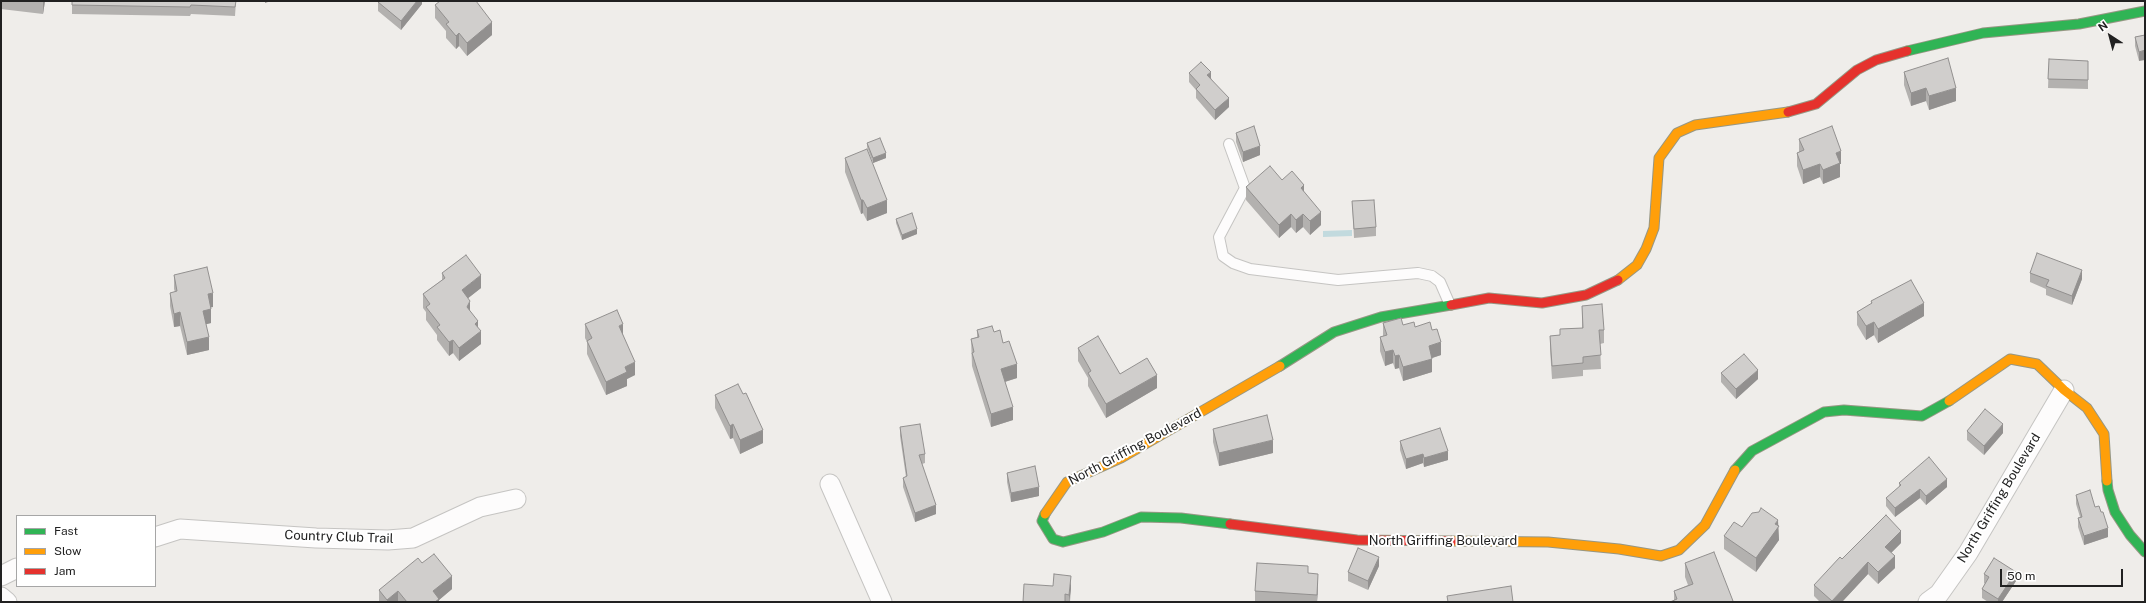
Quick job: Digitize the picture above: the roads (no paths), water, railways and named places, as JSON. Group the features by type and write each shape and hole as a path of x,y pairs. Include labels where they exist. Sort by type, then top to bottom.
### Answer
{"street":[{"name":"North Griffing Boulevard","path":"2145,11 2079,24 1983,33 1936,44 1876,60 1857,70 1816,104 1791,112 1694,124 1677,133 1666,146 1659,158 1654,228 1646,249 1636,265 1623,278 1586,295 1542,303 1489,298 1381,317 1334,332 1266,375 1121,458 1067,482 1049,506 1042,521 1053,539 1063,542 1103,532 1141,517 1181,518 1358,540 1548,542 1619,549 1661,556 1679,550 1705,525 1734,471 1752,451 1824,412 1844,410 1922,416 1944,405 2010,359 2037,364 2064,390 2087,408 2104,434 2108,490 2115,512 2130,535 2145,552"},
{"name":"North Griffing Boulevard","path":"1937,599 1968,553 2064,390"},
{"path":"830,484 882,602"},
{"name":"Country Club Trail","path":"156,537 180,529 330,538 388,540 413,538 480,507 516,499"},
{"path":"1,576 16,568"},
{"path":"1,597 7,602"}],"lane":[{"path":"1229,144 1245,188 1219,237 1224,256 1233,263 1250,269 1338,280 1418,273 1432,276 1440,282 1450,305"}],"water":[{"path":"1352,230 1352,236 1323,237 1323,231"}]}
